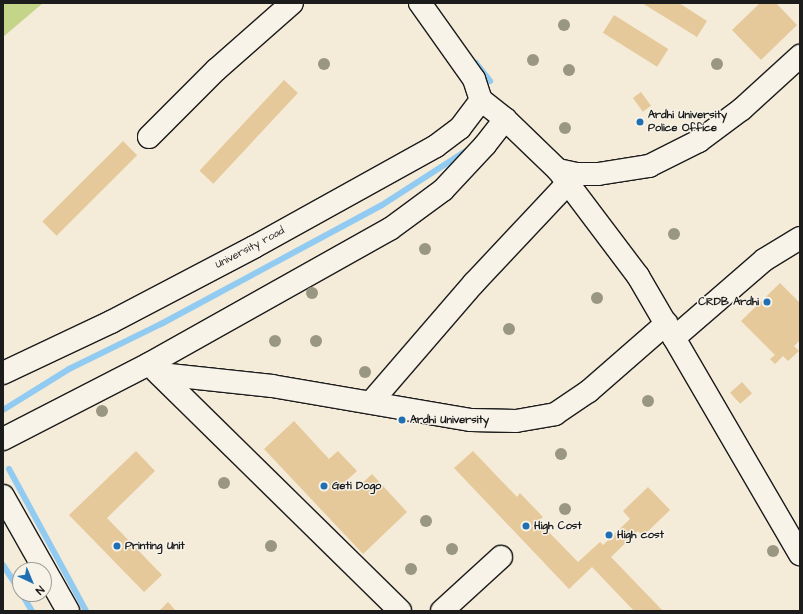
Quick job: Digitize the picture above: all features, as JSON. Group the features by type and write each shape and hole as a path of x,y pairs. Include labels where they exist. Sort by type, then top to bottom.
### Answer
{"street":[{"path":"148,137 216,70 292,3"},
{"path":"420,3 474,79 481,100 505,119 563,177 638,276 800,554"},
{"path":"372,401 563,177 577,174 598,174 649,166 699,141 742,109 800,56"},
{"name":"University road","path":"3,373 111,322 254,247 436,146 460,128 481,100"},
{"path":"3,439 154,369 390,229 443,190 480,151 505,119"},
{"path":"154,369 372,401 471,420 516,421 555,414 589,391 764,260 800,238"},
{"path":"154,369 264,476 322,537 400,611"},
{"path":"3,496 68,611"},
{"path":"442,611 501,557"}],"green space":[{"path":"3,3 43,3 3,37"}],"building":[{"path":"642,3 679,3 707,21 697,37"},
{"path":"760,3 776,3 797,25 761,60 732,30"},
{"path":"614,15 668,49 657,67 603,33"},
{"path":"284,80 298,93 213,184 199,171"},
{"path":"641,92 651,106 643,112 633,98"},
{"path":"123,141 137,155 57,236 42,222"},
{"path":"780,283 800,303 800,340 794,346 799,351 788,361 783,356 775,364 770,359 775,355 741,321"},
{"path":"742,382 752,393 740,404 730,393"},
{"name":"Geti Dogo","path":"294,421 329,459 338,451 357,471 345,482 354,491 372,474 407,512 363,554 264,449"},
{"name":"Printing Unit","path":"136,451 155,471 107,518 162,575 144,592 69,515"},
{"name":"High Cost","path":"473,451 517,497 520,493 543,517 538,521 578,562 600,542 603,545 630,519 623,511 648,487 670,510 643,536 638,531 611,557 663,611 634,611 592,567 569,589 454,468"},
{"path":"168,602 176,611 159,611"}],"waterway":[{"path":"476,63 490,81"},
{"path":"3,410 69,369 161,324 382,205 469,149"},
{"path":"9,469 86,611"},
{"path":"3,565 12,579"},
{"path":"27,602 32,611"}],"place":[{"name":"Ardhi University Police Office","path":"640,122"},
{"name":"CRDB Ardhi","path":"767,302"},
{"name":"Ardhi University","path":"402,420"},
{"name":"Geti Dogo","path":"324,486"},
{"name":"High Cost","path":"526,526"},
{"name":"High cost","path":"609,535"},
{"name":"Printing Unit","path":"117,546"}]}
